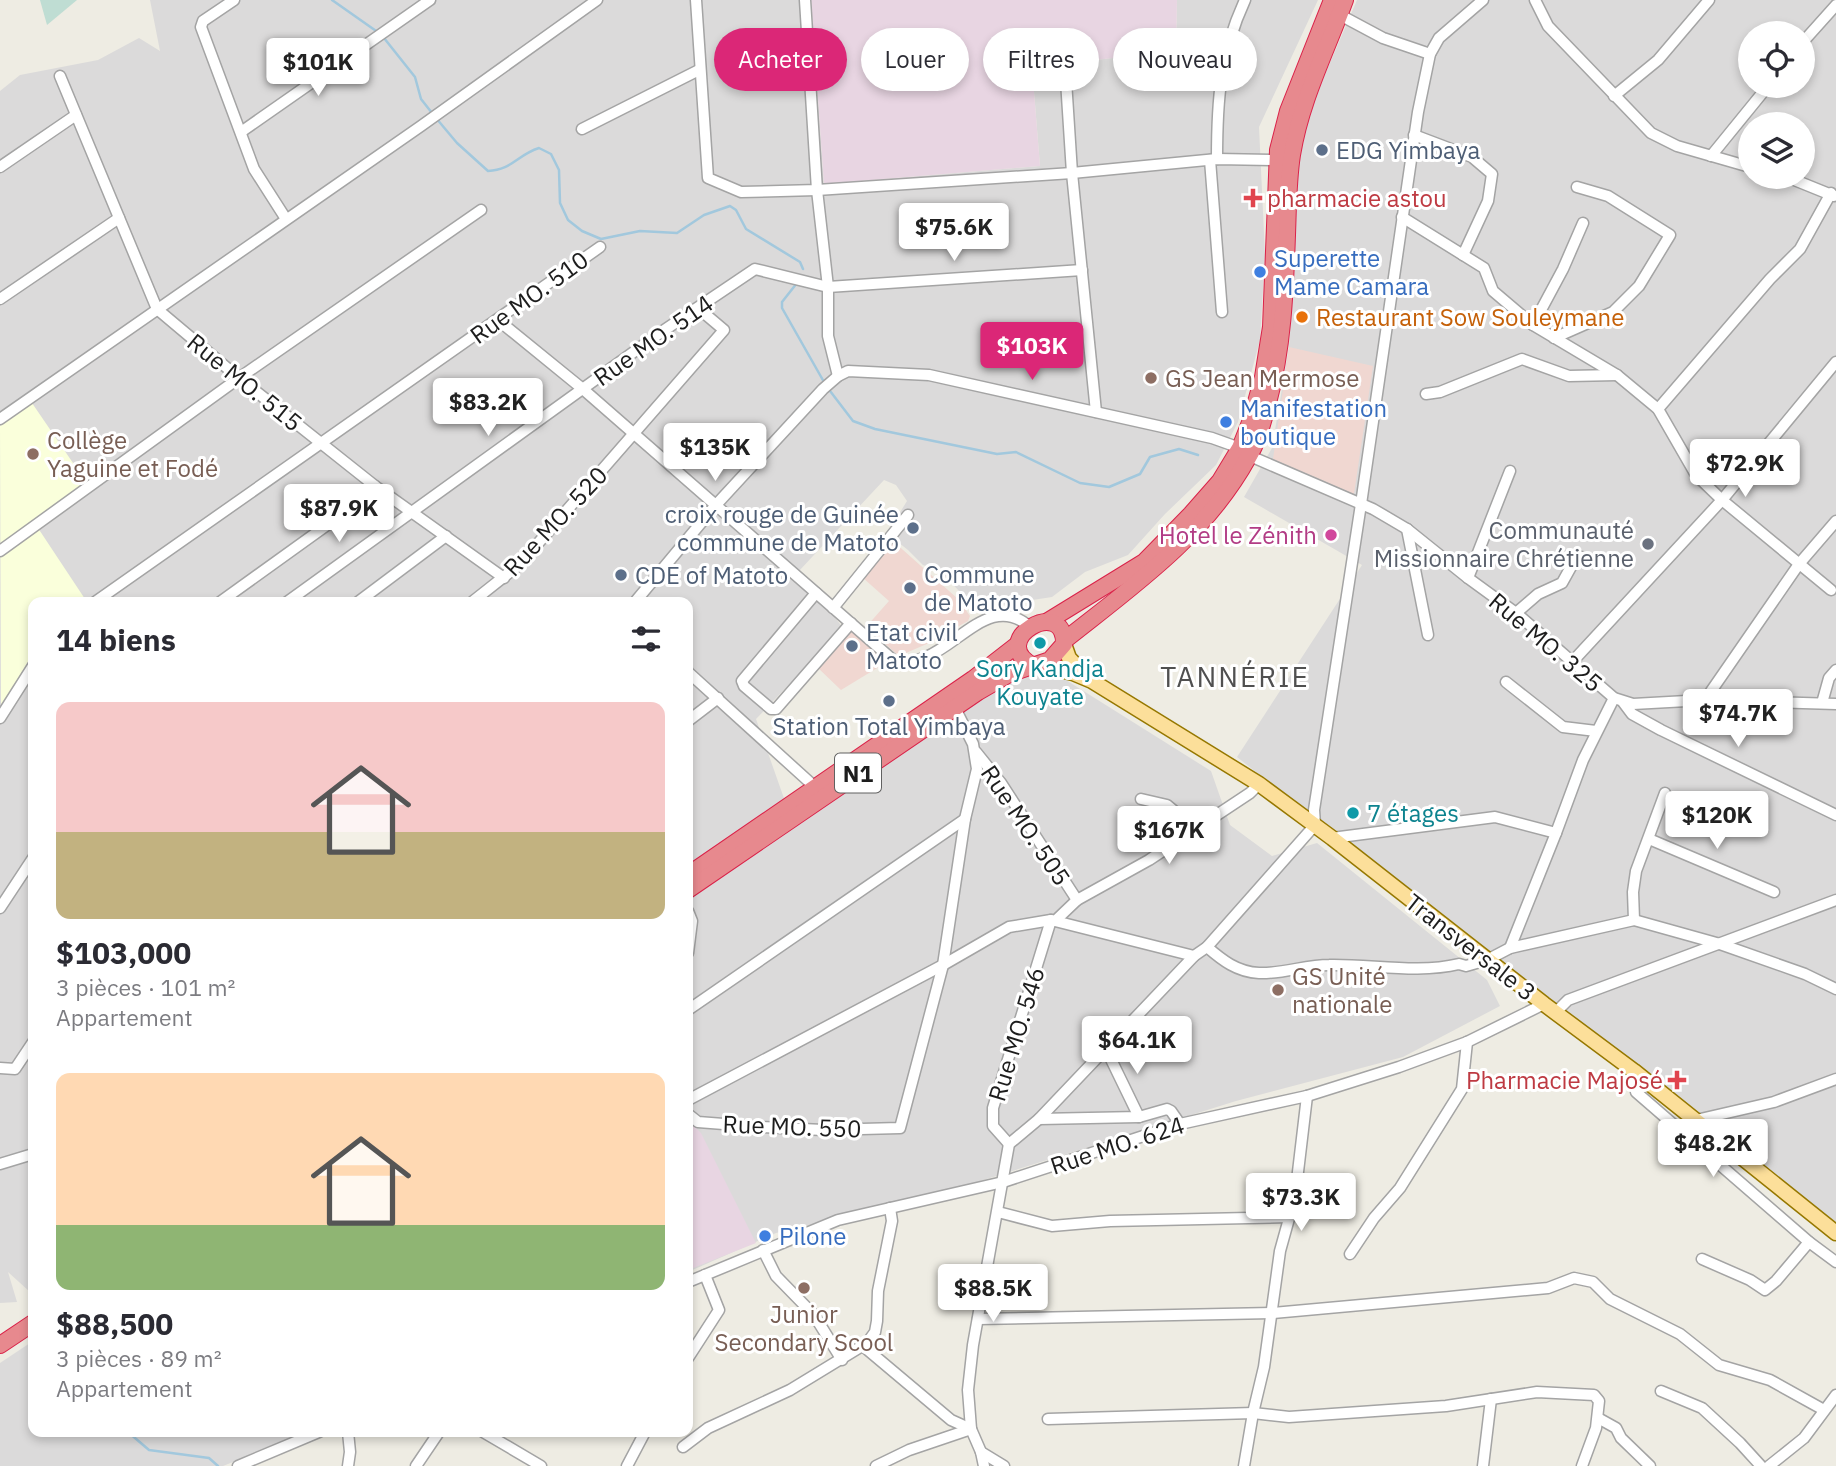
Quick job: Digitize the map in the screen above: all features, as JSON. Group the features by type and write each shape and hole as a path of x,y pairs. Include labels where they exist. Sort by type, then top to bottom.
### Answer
{"highway":[{"path":"1332,0 1288,111 1276,160 1271,327 1263,377 1245,452 1230,488 1200,525 1151,573 1065,642 1058,653 1036,665 1021,656 1018,644 1024,633 1144,562 1191,514 1245,452 1262,425 1276,374 1284,312 1289,180 1300,115 1342,8"},
{"path":"1048,621 1062,629 1065,642"},
{"name":"N1","path":"693,886 952,702 1018,644"},
{"name":"N1","path":"693,872 816,788 952,702 1036,665"},
{"path":"0,1345 28,1326"},
{"path":"0,1359 28,1340"}],"main road":[{"name":"Transversale 3","path":"1065,642 1069,658 1092,681"},
{"name":"Transversale 3","path":"1036,665 1073,673 1092,681 1259,784 1634,1072 1836,1233"}],"street":[{"path":"234,0 203,21 201,27 254,169 286,219"},
{"path":"241,131 430,0"},
{"path":"0,419 444,110 597,0"},
{"path":"696,0 708,178 741,192 817,190 1072,173 1214,159 1276,160"},
{"path":"639,597 715,506 830,383 828,286 817,190 805,0"},
{"path":"1222,312 1214,159 1217,103 1223,63 1233,25 1245,0"},
{"path":"984,1466 971,1429 968,1390 1009,1144 1039,1119 1194,956 1207,947 1315,825 1314,810 1414,135 1430,54 1439,38 1483,0"},
{"path":"1535,0 1548,26 1651,133 1677,146 1738,164"},
{"path":"1614,96 1658,60 1709,0"},
{"path":"1815,28 1836,5"},
{"path":"1342,8 1383,38 1430,54"},
{"path":"582,129 699,70"},
{"name":"Rue MO. 515","path":"60,76 157,309 239,378 375,485 504,578"},
{"path":"1067,91 1072,173 1096,412"},
{"path":"1711,156 1758,98"},
{"path":"0,167 76,115"},
{"path":"1414,135 1472,157 1492,174 1488,201 1463,255"},
{"path":"1555,338 1613,312 1639,286 1670,235 1608,196 1577,187"},
{"path":"1658,410 1744,308 1800,249 1833,195 1815,188"},
{"path":"0,551 239,378 481,210"},
{"path":"1402,217 1484,268 1493,291 1533,326 1617,375 1658,410 1696,475 1721,500 1831,590"},
{"path":"0,299 119,218"},
{"path":"1533,326 1583,223"},
{"name":"Rue MO. 510","path":"102,597 600,247"},
{"name":"Rue MO. 514","path":"293,597 660,333 755,269 828,286 1082,270"},
{"name":"Rue MO. 520","path":"478,597 520,564 724,330 698,308"},
{"path":"498,320 584,390 893,660 903,663 928,657 1000,614 1012,615 1031,628"},
{"path":"1426,394 1440,392 1522,359 1569,376 1617,375"},
{"path":"1573,661 1721,500 1836,362"},
{"name":"Rue MO. 325","path":"830,383 848,371 929,375 1212,438 1361,504 1407,529 1516,613 1619,700 1633,704 1705,700 1836,704"},
{"path":"1468,578 1510,471"},
{"path":"227,597 348,510 375,485"},
{"path":"833,608 908,515"},
{"path":"1705,700 1799,564 1836,521"},
{"path":"1407,529 1428,635"},
{"path":"365,597 446,536"},
{"path":"1516,613 1538,594 1562,583 1577,556 1595,560"},
{"path":"816,593 742,681 744,686 771,709 776,709 851,623"},
{"path":"1822,704 1829,678 1836,670"},
{"path":"1,714 28,674"},
{"path":"693,676 816,788"},
{"path":"1506,682 1563,727 1597,731"},
{"path":"693,717 718,698"},
{"path":"1510,948 1583,760 1597,731 1619,700 1632,714 1661,730 1836,815"},
{"path":"943,965 965,820 977,769 974,744 952,702"},
{"name":"Rue MO. 505","path":"975,750 1001,783 1077,900"},
{"path":"1053,921 1077,900 1149,860 1250,793 1259,784"},
{"path":"1634,920 1633,892 1636,871 1665,793"},
{"path":"1141,799 1167,805 1196,829"},
{"path":"1332,838 1495,817 1556,833"},
{"path":"693,1007 965,820"},
{"path":"1649,839 1773,892"},
{"path":"0,908 28,866"},
{"name":"Rue MO. 624","path":"693,1280 838,1220 1003,1182 1180,1124 1307,1096 1399,1067 1568,1000 1836,900"},
{"path":"1207,947 1227,965 1257,973 1325,965 1366,964 1417,969 1460,964 1466,966 1487,960 1510,948 1634,920 1720,944 1805,974 1836,989"},
{"path":"693,1097 943,965 1009,927 1053,921 1194,956"},
{"name":"Rue MO. 546","path":"1009,1144 993,1126 993,1108 1053,921"},
{"name":"Rue MO. 550","path":"693,1118 698,1122 823,1130 900,1128 943,965"},
{"path":"1350,1254 1374,1218 1400,1188 1462,1089 1467,1042"},
{"path":"1106,1049 1139,1117"},
{"path":"0,1068 15,1069 28,1050"},
{"path":"1634,1072 1636,1092 1809,1242 1836,1262"},
{"path":"1696,1121 1774,1102 1836,1079"},
{"path":"1244,1466 1264,1367 1280,1251 1295,1197 1307,1096"},
{"path":"1039,1119 1139,1117 1167,1109 1180,1124"},
{"path":"0,1164 28,1156"},
{"path":"683,1447 708,1428 790,1390 863,1346 875,1332 878,1291 892,1222 890,1208"},
{"path":"998,1212 1052,1226 1110,1221 1289,1217"},
{"path":"1702,1259 1750,1280 1765,1290 1776,1282 1809,1242"},
{"path":"763,1250 776,1276 814,1315 842,1360"},
{"path":"693,1349 719,1310 705,1275"},
{"path":"978,1319 1273,1313 1548,1288 1574,1278 1593,1282 1610,1300 1680,1334 1719,1365 1770,1380 1824,1410"},
{"path":"863,1346 951,1420 971,1429"},
{"path":"1661,1391 1702,1408 1740,1443 1760,1466"},
{"path":"1048,1419 1253,1413 1289,1417 1446,1406 1537,1392 1594,1395 1599,1401 1598,1418 1582,1466"},
{"path":"1769,1466 1804,1438 1836,1395"},
{"path":"1483,1466 1491,1399"},
{"path":"1598,1418 1616,1428 1621,1438 1650,1466"},
{"path":"876,1466 909,1450 971,1429"},
{"path":"238,1466 307,1437"},
{"path":"348,1437 348,1466"},
{"path":"416,1466 436,1437"},
{"path":"492,1437 541,1466"},
{"path":"627,1466 642,1437"},
{"path":"905,1466 909,1450"},
{"path":"981,1452 1004,1466"}],"shaded area":[{"path":"40,0 77,0 47,25"},
{"path":"150,0 811,0 813,28 714,28 714,91 817,91 824,184 1040,166 1034,91 1099,91 1099,60 1113,58 1113,91 1257,91 1257,28 1176,28 1177,0 1318,0 1259,127 1265,255 1260,340 1238,422 1216,465 1165,514 1128,555 1085,572 1052,597 1006,604 982,615 940,571 923,565 894,539 883,540 907,501 896,485 884,480 799,571 843,628 756,719 786,804 693,868 693,597 28,597 28,1290 8,1272 17,1302 0,1303 0,91 20,75 98,60 139,38 160,51"},
{"path":"811,0 1177,0 1176,28 1113,28 1113,58 1099,60 1099,28 983,28 983,91 1034,91 1040,166 824,184 817,91 847,91 847,28 813,28"},
{"path":"1357,0 1836,0 1836,1237 1770,1178 1237,757 1362,565 1244,497 1272,448 1289,347 1298,173 1307,116"},
{"path":"1289,347 1373,366 1354,494 1273,459"},
{"path":"32,403 86,482 34,522 84,597 28,597 28,661 1,707 0,426"},
{"name":"Commune de Matoto","path":"893,541 958,599 970,616 968,621 950,631 941,626 937,629 939,633 936,640 899,656 866,627 889,601 862,577"},
{"name":"Etat civil Matoto","path":"850,630 887,662 841,690 816,666"},
{"path":"1038,669 1058,675 1211,771 1230,825 1272,856 1317,843 1487,980 1500,1006 1403,1057 1236,1101 929,1197 776,1233 693,1270 693,895 1016,674"},
{"path":"693,1125 701,1133 756,1243 693,1268"},
{"path":"28,1344 28,1437 295,1437 223,1466 0,1466 0,1363"}],"waterway":[{"path":"332,0 379,33"},
{"path":"384,38 415,77 421,99 432,113"},
{"path":"436,118 457,143 488,171 503,168 539,148 551,154 559,170 560,203 568,220 582,231 601,239 640,231 677,233 704,215 730,206 736,210 746,229 800,262 803,269"},
{"path":"797,283 782,302 782,308 824,382"},
{"path":"827,387 853,421 875,429 997,454 1016,452 1080,483 1109,487 1140,474 1150,457 1179,449 1198,455"},
{"path":"134,1437 149,1450 209,1458 218,1466"}],"place":[{"name":"EDG Yimbaya","path":"1322,150"},
{"name":"pharmacie astou","path":"1253,198"},
{"name":"Superette Mame Camara","path":"1260,272"},
{"name":"Restaurant Sow Souleymane","path":"1302,317"},
{"name":"GS Jean Mermose","path":"1151,378"},
{"name":"Manifestation boutique","path":"1226,422"},
{"name":"Collège Yaguine et Fodé","path":"33,454"},
{"name":"croix rouge de Guinée commune de Matoto","path":"913,528"},
{"name":"Hotel le Zénith","path":"1331,535"},
{"name":"Communauté Missionnaire Chrétienne","path":"1648,544"},
{"name":"CDE of Matoto","path":"621,575"},
{"name":"Commune de Matoto","path":"910,588"},
{"name":"Sory Kandja Kouyate","path":"1040,643"},
{"name":"Etat civil Matoto","path":"852,646"},
{"name":"Station Total Yimbaya","path":"889,701"},
{"name":"7 étages","path":"1353,813"},
{"name":"GS Unité nationale","path":"1278,990"},
{"name":"Pharmacie Majosé","path":"1677,1080"},
{"name":"Pilone","path":"765,1236"},
{"name":"Junior Secondary Scool","path":"804,1288"}],"district":[{"name":"TANNÉRIE","path":"1235,676"}]}
